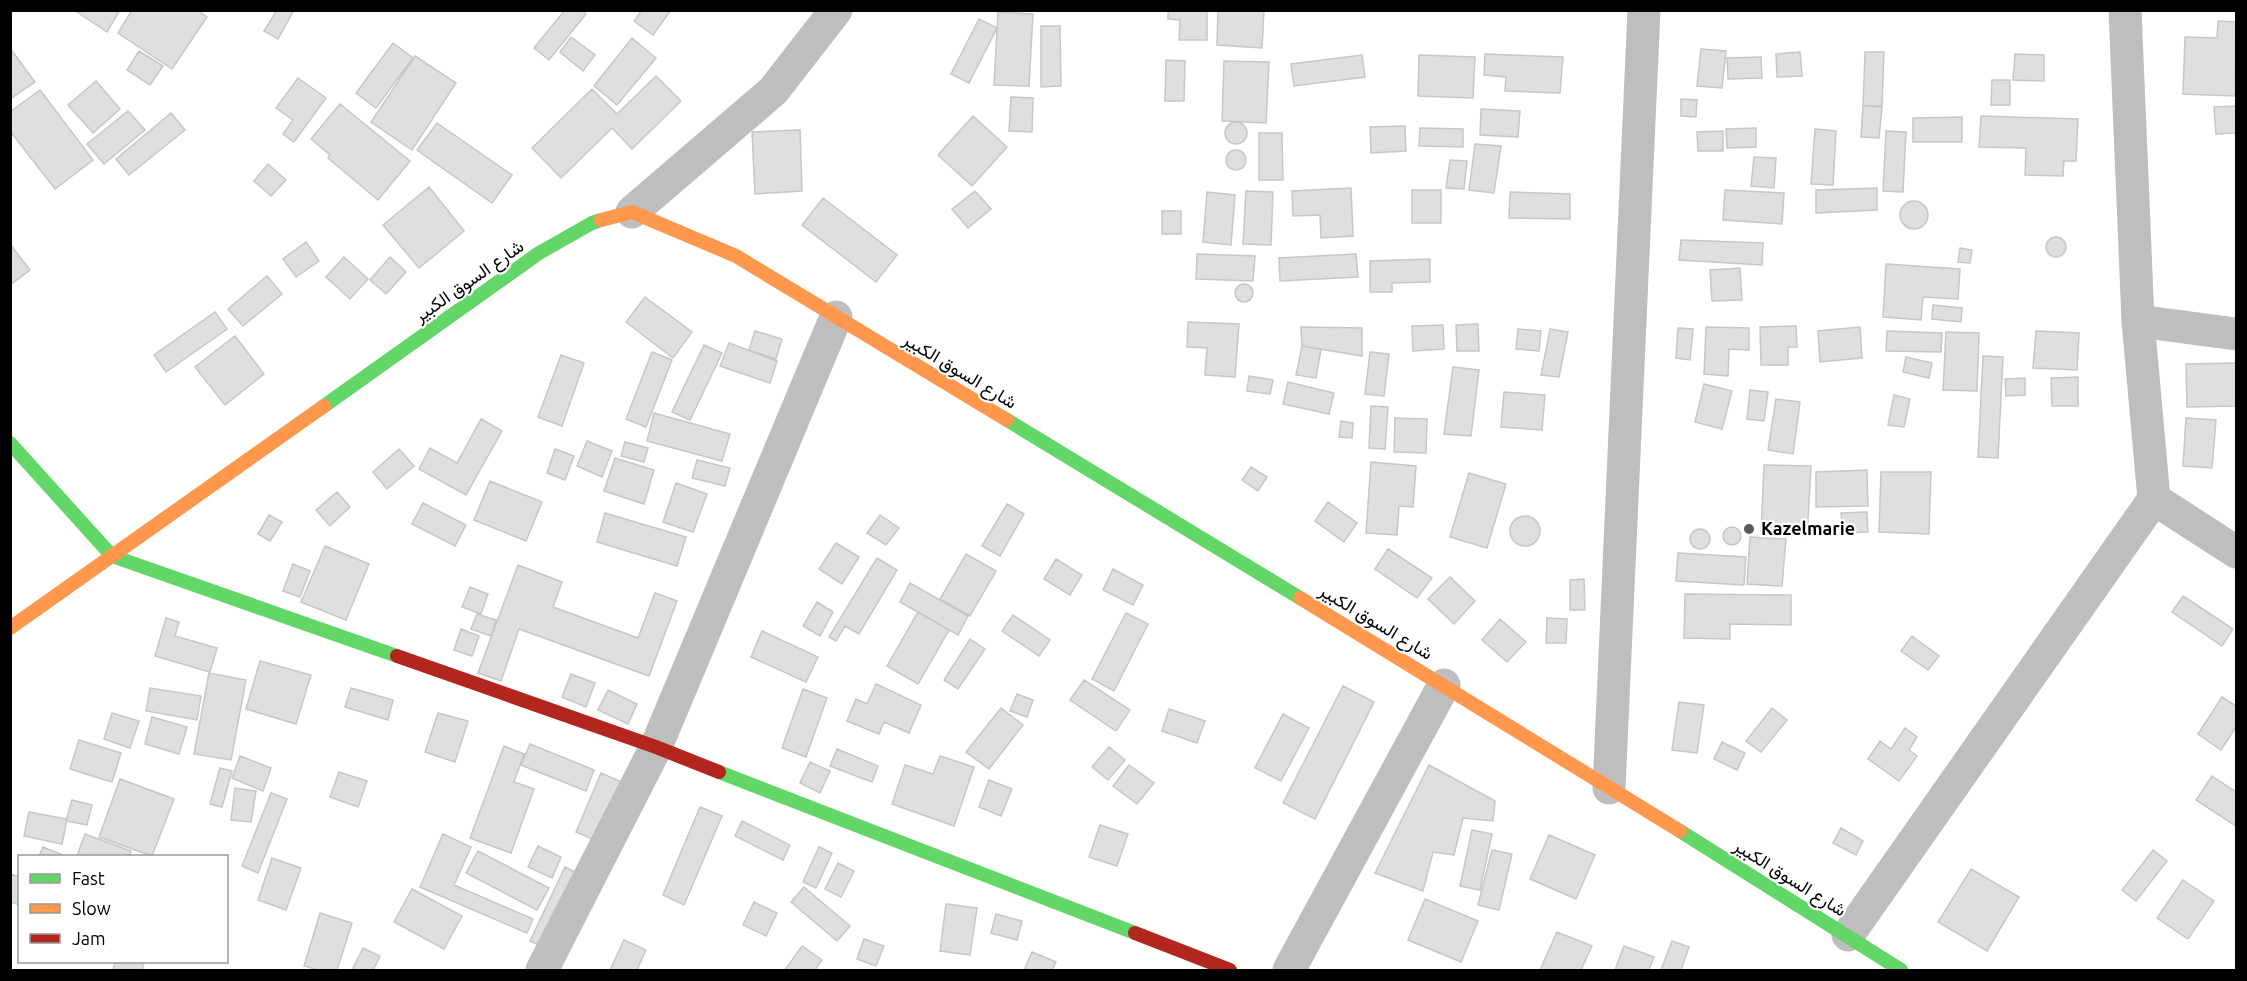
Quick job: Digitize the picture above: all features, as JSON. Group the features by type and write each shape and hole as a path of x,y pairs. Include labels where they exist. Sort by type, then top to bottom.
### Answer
{"street":[{"path":"632,212 773,91 836,10"},
{"path":"1609,788 1644,10"},
{"path":"1848,935 2154,500 2138,321 2125,10"},
{"name":"شارع السوق الكبير","path":"10,628 539,253 592,223 632,212 736,256 1444,685 1901,970"},
{"path":"542,970 656,747 836,317"},
{"path":"2138,321 2236,334"},
{"path":"10,442 112,556 656,747 1230,970"},
{"path":"2154,500 2236,552"},
{"path":"1289,970 1444,685"}],"building":[{"path":"74,10 120,10 107,32"},
{"path":"132,10 197,10 207,17 172,69 118,33"},
{"path":"277,10 294,10 278,39 264,31"},
{"path":"565,10 581,10 586,14 549,60 534,48"},
{"path":"642,10 671,10 653,35 634,21"},
{"path":"1168,10 1207,10 1207,40 1179,40 1180,20 1168,19"},
{"path":"1218,10 1264,10 1262,48 1217,45"},
{"path":"998,12 1033,14 1029,86 994,85"},
{"path":"979,19 997,28 969,83 951,74"},
{"path":"2218,21 2236,22 2235,96 2183,94 2185,37 2217,38"},
{"path":"1041,26 1060,26 1061,86 1041,87"},
{"path":"571,37 595,55 583,71 560,52"},
{"path":"632,38 656,58 617,105 594,86"},
{"path":"393,43 413,58 376,108 356,93"},
{"path":"10,48 35,82 10,99"},
{"path":"1701,49 1726,51 1722,88 1697,86"},
{"path":"139,51 163,66 150,85 127,70"},
{"path":"1800,52 1802,76 1777,77 1776,54"},
{"path":"1865,52 1884,52 1882,106 1863,106"},
{"path":"1485,54 1563,57 1560,93 1505,91 1506,77 1484,75"},
{"path":"2015,54 2044,55 2044,81 2013,80"},
{"path":"1362,55 1365,77 1294,86 1291,64"},
{"path":"1419,55 1475,57 1473,98 1418,96"},
{"path":"415,56 456,83 412,150 371,122"},
{"path":"1761,57 1762,78 1728,79 1727,58"},
{"path":"1166,60 1185,61 1184,101 1165,101"},
{"path":"1224,61 1269,62 1266,123 1222,121"},
{"path":"656,76 681,101 632,149 612,128 561,178 532,148 592,89 617,114"},
{"path":"298,78 326,98 294,142 283,134 293,120 276,108"},
{"path":"1992,80 2010,80 2010,105 1991,105"},
{"path":"96,81 120,109 93,133 68,105"},
{"path":"40,90 93,160 55,189 10,131 10,112"},
{"path":"1011,97 1033,98 1032,132 1009,131"},
{"path":"1681,99 1697,100 1696,117 1681,116"},
{"path":"340,104 410,161 378,200 328,158 330,155 311,139"},
{"path":"1863,106 1882,107 1879,138 1861,137"},
{"path":"2236,106 2236,133 2216,134 2214,107"},
{"path":"1481,109 1520,111 1518,137 1480,135"},
{"path":"128,111 145,130 104,164 87,144"},
{"path":"171,113 185,130 129,175 116,159"},
{"path":"973,116 1007,147 972,186 938,155"},
{"path":"1981,116 2078,119 2076,161 2064,161 2063,176 2025,175 2026,148 1979,147"},
{"path":"1962,117 1962,142 1913,142 1913,118"},
{"path":"1236,122 1246,129 1247,133 1240,143 1236,144 1226,137 1225,133 1232,123"},
{"path":"437,123 512,175 492,203 417,150"},
{"path":"1405,126 1406,151 1371,153 1370,127"},
{"path":"1420,128 1463,129 1463,147 1419,146"},
{"path":"1756,128 1756,147 1727,148 1726,129"},
{"path":"1815,129 1836,131 1833,185 1811,184"},
{"path":"800,130 802,191 755,194 752,132"},
{"path":"1723,131 1723,151 1698,151 1697,132"},
{"path":"1886,131 1906,132 1903,192 1883,191"},
{"path":"1259,133 1282,133 1283,180 1259,180"},
{"path":"1475,144 1501,146 1494,193 1469,190"},
{"path":"1236,150 1243,153 1246,160 1243,167 1236,170 1229,167 1226,160 1229,153"},
{"path":"1754,157 1776,158 1774,188 1751,186"},
{"path":"1450,160 1467,161 1464,189 1446,188"},
{"path":"268,164 286,180 271,196 254,181"},
{"path":"429,187 464,231 419,268 383,225"},
{"path":"1351,188 1353,236 1321,238 1320,215 1293,216 1292,191"},
{"path":"1877,188 1877,210 1816,213 1816,190"},
{"path":"1412,190 1441,190 1441,223 1412,223"},
{"path":"1725,190 1784,193 1782,224 1723,220"},
{"path":"975,191 991,209 968,228 952,209"},
{"path":"1246,191 1273,192 1271,245 1243,244"},
{"path":"1207,192 1235,195 1231,245 1203,242"},
{"path":"1510,192 1570,194 1570,219 1509,218"},
{"path":"823,198 897,255 876,282 802,225"},
{"path":"1914,201 1924,205 1928,215 1924,225 1914,229 1904,225 1900,215 1904,205"},
{"path":"1162,211 1181,211 1181,234 1162,234"},
{"path":"2056,237 2063,240 2066,247 2063,254 2056,257 2049,254 2046,247 2049,240"},
{"path":"1681,240 1763,243 1762,265 1679,260"},
{"path":"306,242 319,261 296,277 283,259"},
{"path":"10,244 30,270 10,285"},
{"path":"1960,248 1972,250 1970,263 1958,262"},
{"path":"1197,254 1255,256 1253,281 1196,279"},
{"path":"1356,254 1358,277 1280,281 1279,258"},
{"path":"344,257 368,279 350,299 326,277"},
{"path":"390,257 406,272 386,294 370,280"},
{"path":"1430,259 1430,282 1392,283 1392,292 1370,292 1370,261"},
{"path":"1886,264 1960,269 1958,299 1923,297 1921,320 1883,317"},
{"path":"1740,268 1742,300 1712,301 1710,270"},
{"path":"267,276 282,294 243,326 228,309"},
{"path":"1244,284 1250,287 1253,293 1250,299 1244,302 1238,299 1235,293 1238,287"},
{"path":"645,297 692,332 673,358 626,322"},
{"path":"1933,305 1962,308 1961,322 1932,319"},
{"path":"215,312 227,329 166,372 154,355"},
{"path":"1188,322 1239,324 1235,377 1205,375 1207,348 1187,347"},
{"path":"1478,324 1479,351 1457,351 1456,325"},
{"path":"1443,325 1444,349 1413,351 1412,326"},
{"path":"1796,326 1797,347 1788,347 1788,365 1761,365 1760,327"},
{"path":"1301,327 1362,328 1362,356 1302,346"},
{"path":"1706,327 1749,328 1749,350 1729,349 1728,376 1704,374"},
{"path":"1860,327 1862,358 1820,362 1818,331"},
{"path":"1678,328 1693,329 1690,360 1676,358"},
{"path":"1518,329 1541,331 1539,351 1516,349"},
{"path":"1550,329 1568,332 1559,377 1541,375"},
{"path":"755,331 782,339 776,359 749,350"},
{"path":"1887,331 1942,333 1941,352 1886,351"},
{"path":"2036,331 2079,333 2077,370 2033,368"},
{"path":"1946,332 1979,333 1977,391 1943,390"},
{"path":"235,336 264,374 225,405 195,367"},
{"path":"729,343 777,361 770,383 720,366"},
{"path":"704,345 722,353 690,420 672,412"},
{"path":"1302,346 1321,349 1316,378 1296,375"},
{"path":"652,352 672,360 646,427 626,419"},
{"path":"1370,352 1389,354 1384,396 1365,394"},
{"path":"561,355 584,363 562,426 538,417"},
{"path":"1983,356 2003,357 1998,458 1978,457"},
{"path":"1906,357 1932,363 1929,378 1903,372"},
{"path":"2236,363 2236,406 2187,407 2186,364"},
{"path":"1453,367 1479,370 1471,436 1444,434"},
{"path":"1249,376 1273,380 1270,394 1247,391"},
{"path":"2078,377 2078,406 2052,406 2051,378"},
{"path":"2025,378 2025,395 2006,396 2005,379"},
{"path":"1288,382 1334,393 1329,414 1283,404"},
{"path":"1704,384 1732,391 1722,429 1695,422"},
{"path":"1750,390 1768,392 1764,421 1747,419"},
{"path":"1504,392 1545,395 1542,430 1501,427"},
{"path":"1894,395 1910,399 1904,427 1888,425"},
{"path":"1776,399 1800,402 1793,454 1768,450"},
{"path":"1371,406 1388,407 1385,449 1369,448"},
{"path":"654,413 730,434 722,461 647,441"},
{"path":"1395,418 1427,419 1426,453 1394,452"},
{"path":"2186,418 2216,420 2212,468 2183,466"},
{"path":"481,419 502,431 466,495 419,469 430,448 457,463"},
{"path":"1341,421 1353,423 1352,438 1339,437"},
{"path":"587,441 612,451 602,477 577,466"},
{"path":"625,442 648,448 644,462 621,456"},
{"path":"399,449 414,466 387,489 373,472"},
{"path":"555,449 574,456 565,480 547,473"},
{"path":"615,458 654,470 644,504 604,491"},
{"path":"697,460 730,468 725,486 692,478"},
{"path":"1371,462 1416,466 1413,507 1399,506 1397,535 1366,533"},
{"path":"1764,465 1811,466 1807,536 1761,533"},
{"path":"1251,467 1267,477 1258,491 1242,480"},
{"path":"1867,470 1868,506 1816,507 1816,472"},
{"path":"1881,472 1931,472 1929,534 1879,532"},
{"path":"1469,473 1506,484 1487,548 1450,537"},
{"path":"490,481 542,502 526,541 474,520"},
{"path":"676,483 707,494 693,532 663,522"},
{"path":"337,492 350,507 330,526 316,510"},
{"path":"1328,502 1357,523 1344,542 1315,521"},
{"path":"423,503 466,525 455,546 412,524"},
{"path":"1007,504 1024,514 1000,556 982,546"},
{"path":"1867,512 1868,532 1843,533 1841,513"},
{"path":"605,513 686,537 677,566 597,542"},
{"path":"269,515 282,522 270,541 258,534"},
{"path":"880,515 899,528 886,545 867,533"},
{"path":"1525,516 1531,517 1539,525 1539,537 1531,545 1525,546 1519,545 1511,537 1510,531 1511,525 1519,517"},
{"path":"1732,527 1738,530 1741,536 1738,542 1732,545 1726,542 1723,536 1726,530"},
{"path":"1700,529 1707,532 1710,539 1707,546 1700,549 1693,546 1690,539 1693,532"},
{"path":"1750,537 1786,539 1782,586 1747,584"},
{"path":"836,543 859,557 842,584 819,569"},
{"path":"325,546 369,564 346,620 301,602"},
{"path":"1388,549 1432,578 1417,598 1375,569"},
{"path":"1678,553 1746,557 1744,585 1676,581"},
{"path":"966,554 996,571 970,616 940,599"},
{"path":"877,558 897,570 859,634 845,626 836,641 829,637"},
{"path":"1056,559 1082,575 1070,595 1044,579"},
{"path":"293,564 310,571 300,597 283,591"},
{"path":"518,565 562,582 553,607 638,638 655,593 677,601 649,676 519,629 501,681 478,673"},
{"path":"1113,569 1143,585 1133,605 1103,590"},
{"path":"1450,577 1475,601 1454,624 1428,599"},
{"path":"1584,579 1585,610 1570,610 1570,580"},
{"path":"910,583 968,616 958,635 900,602"},
{"path":"470,587 488,594 481,614 462,607"},
{"path":"1685,594 1791,595 1791,625 1730,624 1730,639 1684,638"},
{"path":"2183,596 2233,629 2222,646 2172,612"},
{"path":"817,602 833,612 820,636 803,626"},
{"path":"918,612 949,630 918,684 887,666"},
{"path":"1126,613 1148,624 1114,691 1092,679"},
{"path":"477,614 496,620 491,636 471,629"},
{"path":"1013,615 1050,640 1039,656 1002,631"},
{"path":"166,618 179,622 175,636 217,648 210,672 155,656"},
{"path":"1547,618 1567,619 1566,643 1546,643"},
{"path":"1500,619 1526,642 1507,662 1482,640"},
{"path":"461,629 479,636 472,656 454,650"},
{"path":"762,631 818,657 806,682 751,657"},
{"path":"1912,636 1939,656 1928,670 1901,651"},
{"path":"970,639 985,649 958,689 944,680"},
{"path":"260,661 311,675 296,724 246,709"},
{"path":"209,673 246,680 231,760 194,754"},
{"path":"571,674 595,683 586,707 562,697"},
{"path":"1084,680 1130,710 1116,731 1070,700"},
{"path":"876,684 921,705 909,733 884,722 879,734 847,721 856,699 867,704"},
{"path":"1343,686 1374,702 1315,819 1283,803"},
{"path":"150,688 201,696 197,720 146,711"},
{"path":"351,688 393,700 388,720 345,707"},
{"path":"803,689 827,698 806,757 782,748"},
{"path":"608,690 637,704 628,724 598,710"},
{"path":"1017,694 1033,700 1027,717 1010,711"},
{"path":"2222,697 2236,706 2236,727 2221,750 2198,734"},
{"path":"1679,702 1704,705 1697,753 1672,750"},
{"path":"1001,708 1023,725 989,769 966,752"},
{"path":"1772,708 1787,720 1761,752 1746,741"},
{"path":"1169,709 1205,721 1197,743 1162,731"},
{"path":"112,713 139,721 130,748 104,739"},
{"path":"438,713 468,721 455,762 425,752"},
{"path":"1283,714 1309,728 1281,781 1255,768"},
{"path":"152,717 187,727 179,754 145,744"},
{"path":"1905,728 1917,737 1909,750 1917,756 1899,781 1868,759 1880,741 1891,749"},
{"path":"79,740 121,753 112,782 70,769"},
{"path":"1722,742 1745,753 1737,770 1714,759"},
{"path":"530,744 594,770 586,791 521,765"},
{"path":"504,746 524,754 514,782 534,789 511,853 470,838"},
{"path":"1109,747 1125,760 1108,780 1092,767"},
{"path":"837,749 878,766 872,782 830,766"},
{"path":"240,756 271,768 263,791 232,778"},
{"path":"940,756 974,767 954,826 892,804 905,765 933,774"},
{"path":"810,762 830,771 820,793 800,783"},
{"path":"1129,765 1154,783 1137,804 1113,786"},
{"path":"1429,765 1495,801 1493,821 1463,818 1454,855 1433,852 1423,891 1375,873"},
{"path":"220,768 232,771 222,807 210,804"},
{"path":"339,772 367,781 358,807 330,797"},
{"path":"601,773 621,782 595,840 576,832"},
{"path":"2212,776 2236,792 2236,826 2196,800"},
{"path":"120,779 174,799 152,855 99,837"},
{"path":"989,780 1012,789 1001,816 979,807"},
{"path":"235,788 256,791 251,822 231,820"},
{"path":"271,793 287,799 258,873 242,866"},
{"path":"72,800 92,805 87,825 66,821"},
{"path":"700,807 722,816 684,905 663,895"},
{"path":"29,812 67,819 62,844 24,836"},
{"path":"742,821 790,845 783,860 735,836"},
{"path":"1100,825 1128,834 1117,866 1089,857"},
{"path":"1841,828 1863,841 1856,855 1833,843"},
{"path":"1472,830 1492,834 1480,890 1460,886"},
{"path":"85,834 131,851 129,855 77,855"},
{"path":"443,834 471,847 454,885 533,919 527,933 420,887"},
{"path":"1549,835 1595,855 1576,899 1530,879"},
{"path":"538,846 561,857 552,878 528,867"},
{"path":"43,847 63,855 39,855"},
{"path":"819,847 832,853 816,888 803,882"},
{"path":"1492,850 1512,854 1499,910 1478,905"},
{"path":"2153,850 2167,861 2136,901 2122,890"},
{"path":"478,851 549,888 537,910 466,873"},
{"path":"272,858 301,868 286,910 258,900"},
{"path":"838,863 854,871 841,897 825,889"},
{"path":"565,867 583,876 549,949 530,941"},
{"path":"1971,869 2019,897 1987,951 1938,922"},
{"path":"10,874 18,876 18,904 10,902"},
{"path":"2183,880 2214,901 2188,939 2157,918"},
{"path":"804,887 850,926 837,941 791,902"},
{"path":"412,889 462,916 444,949 394,922"},
{"path":"1425,899 1478,921 1461,962 1408,940"},
{"path":"754,902 777,913 766,936 743,925"},
{"path":"946,904 977,908 970,955 940,951"},
{"path":"320,913 352,923 337,970 319,970 304,966"},
{"path":"996,914 1022,921 1017,940 991,933"},
{"path":"1557,932 1592,946 1581,970 1540,970"},
{"path":"864,939 884,946 876,966 857,959"},
{"path":"624,940 646,950 637,970 610,970"},
{"path":"1672,941 1689,947 1681,970 1661,970"},
{"path":"802,946 822,960 815,970 785,970"},
{"path":"1624,946 1654,957 1649,970 1615,970"},
{"path":"363,948 380,956 373,970 352,970"},
{"path":"1032,952 1056,962 1052,970 1025,968"},
{"path":"115,963 144,963 142,970 113,970"}],"traffic: fast":[{"path":"324,406 539,253 601,220"},
{"path":"1007,420 1300,598"},
{"path":"10,443 112,556 397,656"},
{"path":"719,772 1135,933"},
{"path":"1680,831 1901,970"}],"traffic: slow":[{"path":"601,220 632,212 736,256 1007,420"},
{"path":"10,628 324,406"},
{"path":"1300,598 1680,831"}],"traffic: jam":[{"path":"397,656 656,747 719,772"},
{"path":"1135,933 1230,970"}],"place":[{"name":"Kazelmarie","path":"1749,529"}]}
